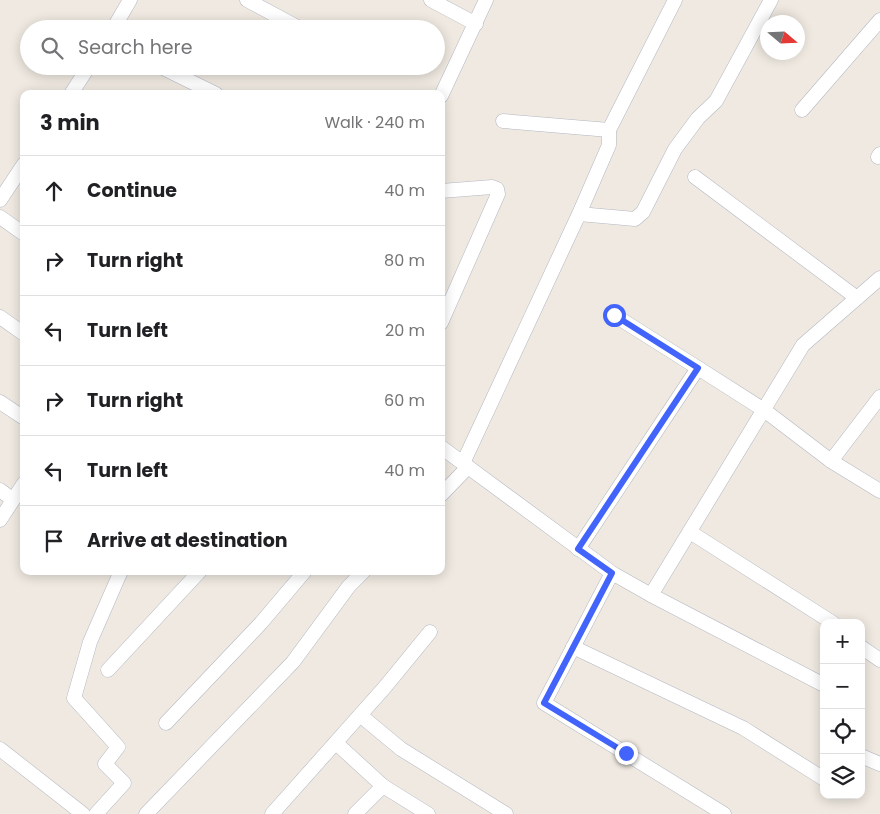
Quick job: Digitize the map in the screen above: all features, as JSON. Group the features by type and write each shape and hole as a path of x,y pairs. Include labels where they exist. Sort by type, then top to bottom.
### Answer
{"street":[{"path":"118,20 130,0"},
{"path":"247,0 284,20"},
{"path":"431,0 476,24"},
{"path":"444,90 486,0"},
{"path":"445,490 466,466 609,145 609,130 675,0"},
{"path":"579,214 636,219 643,212 675,149 698,118 716,101 771,0"},
{"path":"802,110 880,20"},
{"path":"74,90 83,75"},
{"path":"177,75 208,90"},
{"path":"503,121 609,130"},
{"path":"0,200 20,170"},
{"path":"695,177 857,298"},
{"path":"445,191 492,187 497,190 498,194 445,314"},
{"path":"0,217 20,231"},
{"path":"651,595 803,345 880,278"},
{"path":"614,315 764,410 832,462 880,491"},
{"path":"0,317 20,331"},
{"path":"578,549 698,368"},
{"path":"832,462 880,397"},
{"path":"0,402 20,415"},
{"path":"445,450 612,573 820,683"},
{"path":"0,520 20,489"},
{"path":"0,490 13,500"},
{"path":"690,532 827,619"},
{"path":"612,573 544,703 724,814"},
{"path":"96,814 124,783 105,764 118,747 74,698 90,642 118,575"},
{"path":"108,670 196,575"},
{"path":"166,722 261,624 302,575"},
{"path":"146,814 293,662 349,586 360,575"},
{"path":"272,814 336,743 430,632"},
{"path":"573,648 742,728 820,777"},
{"path":"865,650 880,660"},
{"path":"360,715 400,749 506,814"},
{"path":"336,743 383,786 428,814"},
{"path":"0,749 84,814"},
{"path":"865,758 880,764"},
{"path":"355,814 383,786"}],"route":[{"path":"614,315 698,368 578,549 612,573 544,703 626,753"}]}
